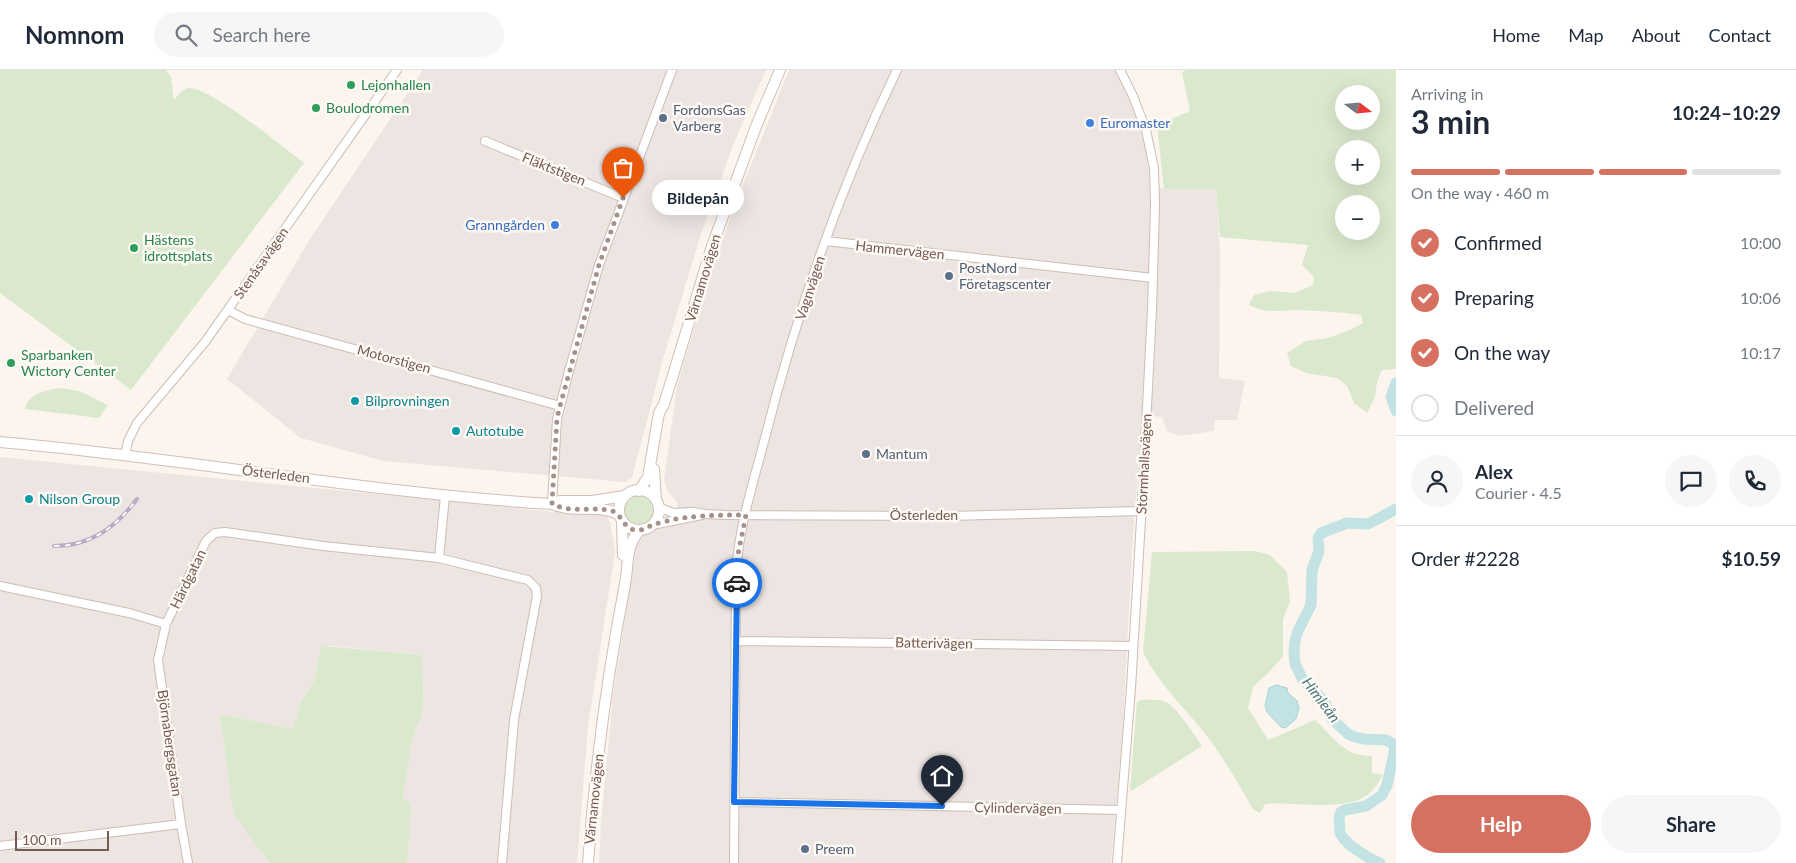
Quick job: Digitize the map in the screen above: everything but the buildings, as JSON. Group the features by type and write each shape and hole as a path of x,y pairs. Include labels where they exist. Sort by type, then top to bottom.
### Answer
{"main road":[{"name":"Värnamovägen","path":"652,525 658,517 654,486 656,454 664,404 712,246 757,124 780,70"},
{"name":"Värnamovägen","path":"639,491 648,477 659,413 664,404"},
{"name":"Österleden","path":"0,442 125,455 445,496 552,504 562,509 611,510 621,518"},
{"path":"625,496 639,491 648,493 657,503"},
{"name":"Värnamovägen","path":"588,863 594,788 618,611 623,559 620,504 625,496"},
{"name":"Österleden","path":"552,504 560,501 592,502 625,496"},
{"path":"621,518 630,528 640,530 652,525"},
{"name":"Värnamovägen","path":"618,611 625,582 630,545 640,530"},
{"name":"Värnamovägen","path":"594,863 601,734"}],"street":[{"name":"Stenåsavägen","path":"125,455 128,441 137,423 205,342 398,70"},
{"path":"552,504 557,418 560,406 599,265 672,70"},
{"name":"Vagnvägen","path":"734,863 738,554 746,515 776,398 799,320 826,241 878,111 897,70"},
{"name":"Stormhallsvägen","path":"1117,863 1142,511 1155,205 1152,161 1143,121 1120,70"},
{"name":"Fläktstigen","path":"485,141 623,198"},
{"name":"Hammervägen","path":"826,241 1153,278"},
{"name":"Motorstigen","path":"228,310 245,318 560,406"},
{"path":"439,558 445,496"},
{"name":"Österleden","path":"657,503 673,513 692,512 746,515 948,516 1142,511"},
{"name":"Österleden","path":"652,525 706,514"},
{"name":"Härdgatan","path":"0,586 129,613 166,624 206,541 215,533 232,533 323,546 439,558 528,580 536,588 537,596 514,720 502,863"},
{"name":"Björnabergsgatan","path":"166,624 158,660 180,824 188,863"},
{"name":"Batterivägen","path":"736,641 1133,646"},
{"name":"Cylindervägen","path":"734,802 1121,810"},
{"path":"0,846 180,824"}],"shaded area":[{"path":"423,70 766,70 735,140 701,234 663,359 632,478 625,482 383,461 301,438 227,379 310,239"},
{"path":"789,70 1115,70 1141,127 1148,161 1150,188 1216,189 1220,253 1219,378 1245,381 1237,420 1215,420 1214,431 1179,436 1167,431 1162,417 1142,415 1122,740 1111,863 599,863 613,696 630,584 632,557 639,536 656,528 676,523 677,502 668,492 664,480 677,386 708,282 733,210"},
{"path":"0,457 567,513 604,512 610,523 615,552 588,727 577,863 407,863 411,809 409,802 403,799 407,764 414,733 423,710 422,655 324,646 321,648 315,679 301,702 293,729 220,714 232,805 236,817 269,863 0,863"}],"green space":[{"name":"Hästens idrottsplats","path":"0,70 166,70 171,77 174,100 182,91 188,88 212,96 304,163 131,390 0,293"},
{"path":"1186,70 1396,70 1396,369 1382,370 1377,382 1375,397 1367,413 1354,403 1347,386 1337,378 1306,373 1291,366 1287,353 1306,341 1328,338 1350,330 1363,323 1361,315 1299,310 1268,311 1249,305 1254,295 1271,291 1294,293 1313,285 1314,277 1302,265 1308,245 1220,237 1216,189 1164,189 1157,125 1190,111 1182,73"},
{"path":"61,388 79,391 108,405 99,418 25,409 30,399 39,393"},
{"path":"638,494 644,495 649,499 653,504 653,516 649,521 644,525 638,526 632,525 627,521 623,516 622,510 623,504 627,499 632,495"},
{"path":"1255,551 1270,555 1287,572 1290,602 1283,619 1283,656 1253,687 1248,708 1268,740 1315,720 1344,748 1356,754 1372,756 1372,773 1383,775 1371,792 1359,800 1333,805 1265,804 1260,813 1253,809 1217,750 1163,684 1143,652 1152,552"},
{"path":"324,646 422,655 423,709 412,742 403,799 409,802 411,809 407,863 269,863 236,817 232,805 220,714 293,729 301,702 315,679 321,648"},
{"path":"1141,700 1160,700 1166,702 1186,722 1202,746 1131,791 1137,702"}],"water":[{"path":"1276,685 1287,688 1288,693 1297,701 1299,708 1296,719 1285,728 1281,727 1267,712 1265,706 1269,688"}],"waterway":[{"name":"Himleån","path":"1396,383 1391,397 1396,411"},
{"name":"Himleån","path":"1380,863 1369,858 1344,839 1340,833 1339,818 1341,812 1366,806 1382,795 1387,785 1395,748 1393,744 1386,740 1363,739 1347,733 1331,718 1325,702 1303,680 1295,664 1294,654 1298,631 1311,605 1312,570 1319,551 1318,538 1321,533 1347,523 1368,524 1396,509"}],"railway":[{"path":"54,546 80,543 102,533 120,518 137,499"}],"way so far":[{"path":"623,198 599,265 557,418 552,504 562,509 611,510 620,515 622,522 626,526 635,530 644,530 652,525 706,514 746,515 738,554 737,583"}],"place":[{"name":"Lejonhallen","path":"351,85"},
{"name":"Boulodromen","path":"316,108"},
{"name":"FordonsGas Varberg","path":"663,118"},
{"name":"Euromaster","path":"1090,123"},
{"name":"Bildepån","path":"623,198"},
{"name":"Granngården","path":"555,225"},
{"name":"Hästens idrottsplats","path":"134,248"},
{"name":"PostNord Företagscenter","path":"949,276"},
{"name":"Sparbanken Wictory Center","path":"11,363"},
{"name":"Bilprovningen","path":"355,401"},
{"name":"Autotube","path":"456,431"},
{"name":"Mantum","path":"866,454"},
{"name":"Nilson Group","path":"29,499"},
{"name":"Preem","path":"805,849"}],"route":[{"path":"737,583 734,802 942,806"}]}
